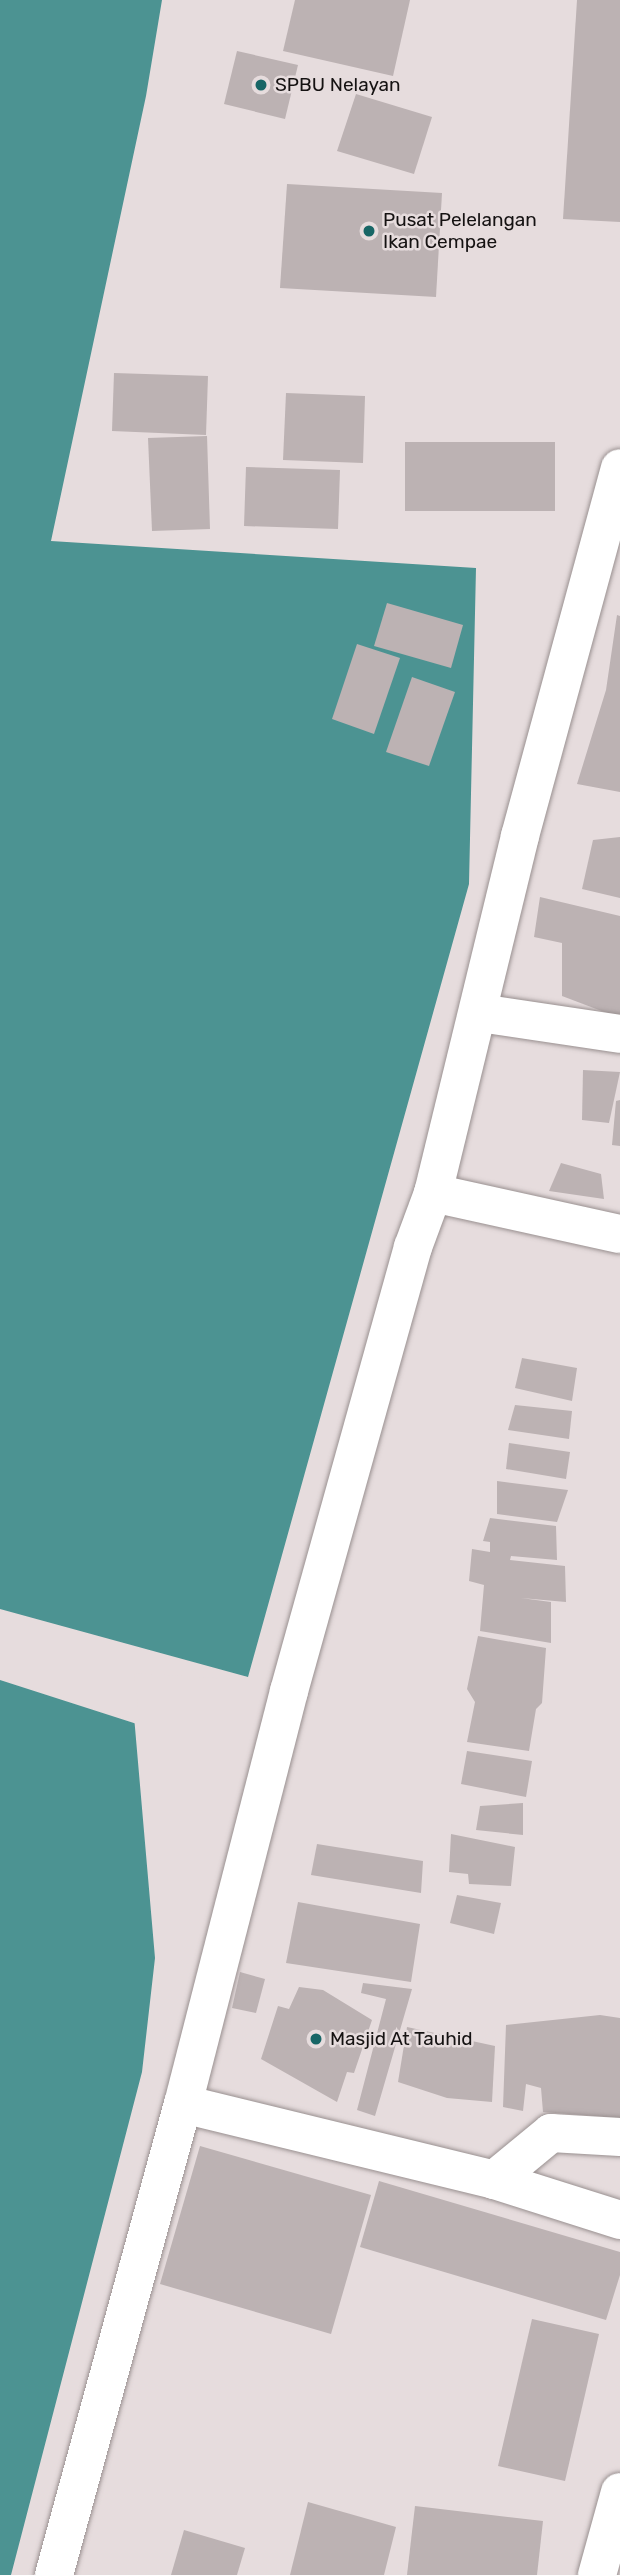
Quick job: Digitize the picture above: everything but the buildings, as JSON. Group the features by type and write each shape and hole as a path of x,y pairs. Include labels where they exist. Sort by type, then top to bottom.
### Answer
{"street":[{"path":"54,2575 183,2104 289,1690 413,1247 433,1193 480,1013 520,836 620,468"},
{"path":"480,1013 620,1034"},
{"path":"433,1193 620,1234"},
{"path":"183,2104 494,2180 620,2220"},
{"path":"494,2180 551,2133 620,2137"},
{"path":"597,2575 618,2509"}],"water":[{"path":"0,0 162,0 146,96 51,541 476,568 469,884 248,1677 130,1670 155,1958 142,2072 11,2575 0,2575"}],"pier":[{"path":"0,1609 248,1677 247,1680 134,1673 140,1725 0,1680"}],"place":[{"name":"SPBU Nelayan","path":"261,85"},
{"name":"Pusat Pelelangan Ikan Cempae","path":"369,231"},
{"name":"Masjid At Tauhid","path":"316,2039"}]}
